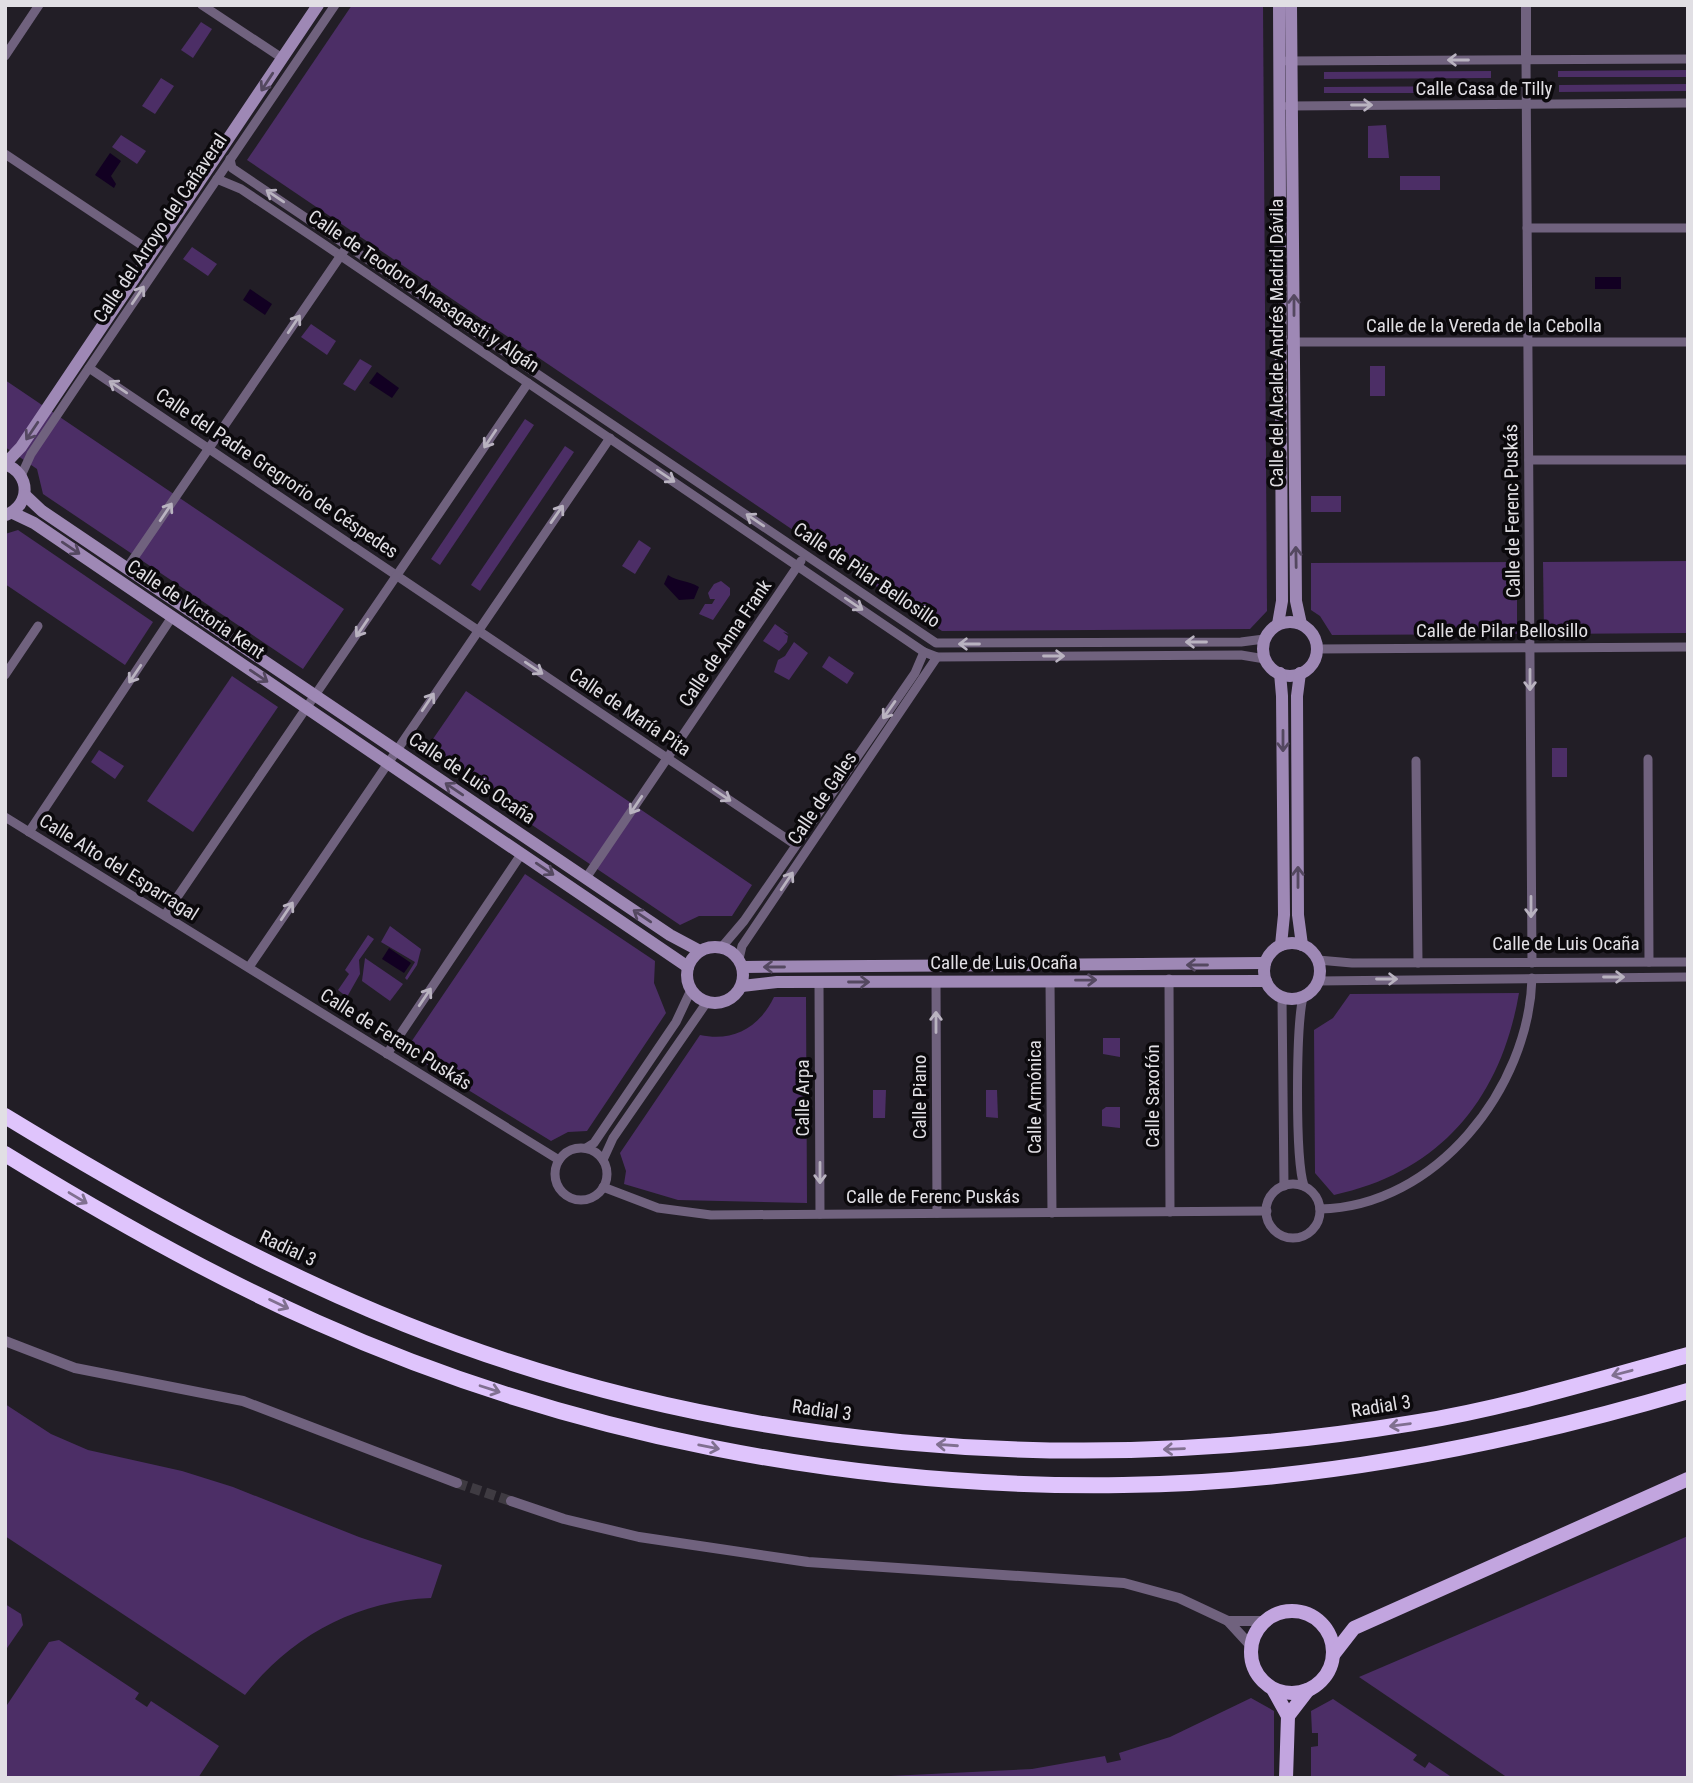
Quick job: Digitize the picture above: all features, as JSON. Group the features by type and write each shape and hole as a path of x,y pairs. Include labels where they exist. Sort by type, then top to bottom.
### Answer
{"highway":[{"name":"Radial 3","path":"5,1116 223,1241 408,1325 568,1380 670,1405 802,1429 909,1442 1031,1450 1175,1450 1304,1439 1417,1422 1535,1397 1688,1355"},
{"path":"5,1154 154,1242 316,1322 398,1356 593,1421 702,1446 811,1465 913,1476 1012,1482 1124,1485 1225,1479 1328,1469 1419,1455 1596,1418 1688,1391"}],"main road":[{"name":"Calle del Arroyo del Cañaveral","path":"5,464 21,447 318,5"},
{"name":"Calle del Alcalde Andrés Madrid Dávila","path":"1278,624 1282,601 1279,5"},
{"name":"Calle del Alcalde Andrés Madrid Dávila","path":"1291,5 1294,106 1296,601 1301,624"},
{"path":"5,464 21,476 25,495 9,514"},
{"name":"Calle de Victoria Kent","path":"25,495 42,511 364,728"},
{"name":"Calle de Victoria Kent","path":"9,514 34,523 355,740"},
{"path":"1278,624 1301,624 1314,637 1314,661 1300,673 1280,673 1265,659 1264,639 1278,624"},
{"path":"1280,673 1284,901 1281,945 1265,963 1266,981 1282,997 1303,997 1318,981 1318,960 1302,945 1298,915 1297,710 1300,673"},
{"name":"Calle de Luis Ocaña","path":"364,728 687,946 700,951"},
{"name":"Calle de Luis Ocaña","path":"355,740 688,967"},
{"path":"1281,945 1302,945"},
{"path":"721,948 741,963 742,986 728,1001 707,1002 691,990 687,979 688,967 700,951 721,948"},
{"name":"Calle de Luis Ocaña","path":"741,963 1265,963"},
{"name":"Calle de Luis Ocaña","path":"742,986 819,982 1169,979 1266,981"},
{"path":"1288,1716 1308,1690 1326,1676 1333,1655 1354,1628 1688,1479"},
{"path":"1286,1778 1288,1716 1273,1689 1255,1671 1251,1646 1255,1632 1264,1621 1285,1611 1296,1610 1321,1622 1354,1628"},
{"path":"1321,1622 1328,1632 1333,1655"},
{"path":"1273,1689 1297,1693 1308,1690"}],"street":[{"path":"5,56 40,5"},
{"path":"202,5 282,58"},
{"name":"Calle del Arroyo del Cañaveral","path":"21,476 31,454 335,5"},
{"path":"1526,5 1526,59"},
{"name":"Calle de Ferenc Puskás","path":"1526,59 1532,963"},
{"name":"Calle Casa de Tilly","path":"1279,61 1688,60"},
{"name":"Calle Casa de Tilly","path":"1279,106 1688,103"},
{"path":"5,154 152,252"},
{"name":"Calle de Teodoro Anasagasti y Algán","path":"230,159 232,168 575,399"},
{"name":"Calle de Teodoro Anasagasti y Algán","path":"217,178 241,189 610,438"},
{"path":"1527,228 1688,228"},
{"path":"127,568 348,245"},
{"name":"Calle de la Vereda de la Cebolla","path":"1279,342 1688,342"},
{"name":"Calle del Padre Gregrorio de Céspedes","path":"89,368 445,607"},
{"path":"164,915 528,383"},
{"name":"Calle de Pilar Bellosillo","path":"575,399 936,643 1227,642 1264,639"},
{"path":"249,967 610,438"},
{"name":"Calle de Pilar Bellosillo","path":"610,438 924,652 937,657 1241,655 1265,659"},
{"path":"1529,460 1688,460"},
{"name":"Calle de Anna Frank","path":"586,878 806,555"},
{"name":"Calle de María Pita","path":"445,607 796,845"},
{"path":"29,832 172,617"},
{"path":"5,675 38,626"},
{"name":"Calle de Pilar Bellosillo","path":"1316,649 1688,647"},
{"name":"Calle de Gales","path":"721,948 732,939 915,673 924,652"},
{"name":"Calle de Gales","path":"741,963 742,946 937,657"},
{"path":"1648,759 1649,962"},
{"path":"1416,761 1418,963"},
{"name":"Calle Alto del Esparragal","path":"5,817 215,947"},
{"path":"387,1054 522,853"},
{"name":"Calle de Ferenc Puskás","path":"215,947 559,1160"},
{"name":"Calle de Luis Ocaña","path":"1318,960 1418,963 1688,962"},
{"name":"Calle de Luis Ocaña","path":"1318,981 1688,977"},
{"path":"1320,1209 1359,1202 1405,1184 1439,1162 1468,1135 1492,1105 1515,1061 1527,1021 1532,978"},
{"name":"Calle Saxofón","path":"1169,979 1170,1212"},
{"name":"Calle Armónica","path":"1051,981 1052,1213"},
{"name":"Calle Arpa","path":"819,982 820,1214"},
{"name":"Calle Piano","path":"936,982 937,1213"},
{"path":"586,1149 603,1160 607,1174 603,1187 591,1198 583,1200 567,1196 557,1184 556,1167 559,1160 571,1150 586,1149 594,1143 676,1022 691,990"},
{"path":"1282,997 1284,1186"},
{"path":"1303,997 1299,1031 1300,1164 1304,1186 1317,1198 1320,1209 1318,1222 1310,1232 1291,1237 1274,1229 1266,1211 1271,1196 1284,1186 1304,1186"},
{"path":"603,1160 613,1139 707,1002"},
{"name":"Calle de Ferenc Puskás","path":"603,1187 658,1208 690,1214 1266,1211"},
{"path":"5,1341 75,1368 243,1401 457,1483"},
{"path":"511,1501 564,1519 639,1537 796,1560 896,1570 1124,1583 1179,1598 1228,1621 1251,1646"},
{"path":"1228,1621 1264,1621"}],"shaded area":[{"path":"352,5 1263,5 1267,611 1250,629 942,631 247,160"},
{"path":"201,22 212,29 193,58 181,50"},
{"path":"1688,70 1688,77 1558,77 1558,71"},
{"path":"1491,71 1491,78 1324,79 1324,72"},
{"path":"161,78 174,86 155,114 142,106"},
{"path":"1688,84 1688,91 1559,92 1559,85"},
{"path":"1491,86 1491,93 1324,93 1324,87"},
{"path":"1386,125 1389,158 1368,158 1368,126"},
{"path":"121,135 146,151 137,164 112,147"},
{"path":"110,153 121,161 111,176 116,184 114,188 95,175"},
{"path":"1400,176 1440,176 1440,190 1400,190"},
{"path":"192,247 217,264 208,276 183,259"},
{"path":"1595,277 1621,277 1621,289 1595,289"},
{"path":"250,289 272,304 265,315 243,300"},
{"path":"311,324 336,341 327,355 301,337"},
{"path":"360,359 372,366 355,391 343,384"},
{"path":"1370,366 1385,366 1385,396 1370,396"},
{"path":"377,372 399,388 392,398 369,383"},
{"path":"5,380 344,609 303,669 43,494 37,469 5,447"},
{"path":"525,419 534,425 440,565 431,559"},
{"path":"565,446 574,452 480,591 471,585"},
{"path":"1311,496 1341,496 1341,512 1311,512"},
{"path":"18,530 153,622 125,665 5,584 5,534"},
{"path":"639,540 651,548 635,574 622,566"},
{"path":"1688,561 1688,633 1544,634 1543,562"},
{"path":"1517,562 1517,634 1332,635 1320,616 1311,610 1311,563"},
{"path":"668,575 699,587 694,599 679,600 664,584"},
{"path":"721,581 730,588 730,595 713,620 699,614 705,604 712,604 715,599 710,599 708,593 714,584"},
{"path":"775,624 789,634 783,632 788,636 787,642 779,651 763,641"},
{"path":"794,642 808,653 789,680 774,672 778,660 785,656"},
{"path":"829,656 854,673 847,684 822,667"},
{"path":"232,676 278,707 193,832 147,801"},
{"path":"466,691 752,885 732,916 699,916 680,925 424,752"},
{"path":"1552,748 1567,748 1567,777 1552,777"},
{"path":"99,750 124,766 115,779 91,762"},
{"path":"525,874 655,961 654,983 666,1013 587,1131 568,1132 551,1141 405,1051"},
{"path":"390,926 421,949 417,965 407,980 405,978 415,962 381,942"},
{"path":"368,935 374,939 359,960 360,974 347,997 338,990 349,974 345,970"},
{"path":"389,948 411,963 404,973 382,959"},
{"path":"365,958 403,984 390,1001 362,981"},
{"path":"1519,993 1498,1066 1481,1097 1460,1125 1435,1149 1406,1168 1372,1184 1334,1195 1315,1173 1314,1030 1333,1018 1350,994"},
{"path":"774,997 806,997 807,1203 678,1200 624,1184 626,1171 620,1153 700,1035 723,1036 744,1030 761,1017"},
{"path":"1103,1038 1120,1038 1120,1057 1103,1054"},
{"path":"873,1090 886,1090 885,1118 873,1118"},
{"path":"986,1090 997,1090 998,1118 986,1117"},
{"path":"1106,1107 1120,1107 1120,1128 1102,1126 1102,1110"},
{"path":"5,1404 51,1434 88,1450 182,1471 233,1487 359,1537 442,1565 431,1598 377,1606 327,1625 283,1655 245,1695 5,1536"},
{"path":"1688,1536 1688,1778 1508,1778 1359,1677"},
{"path":"5,1604 21,1614 23,1625 5,1651"},
{"path":"59,1640 139,1693 135,1699 147,1707 151,1701 219,1746 198,1778 5,1778 5,1708 49,1642"},
{"path":"1251,1698 1274,1711 1274,1778 849,1778 1032,1769 1105,1756 1107,1763 1121,1760 1119,1753 1170,1737"},
{"path":"1333,1699 1417,1755 1413,1760 1425,1768 1429,1762 1453,1778 1311,1778 1311,1747 1318,1746 1318,1733 1312,1733 1311,1711"}],"tunnel":[{"path":"457,1483 511,1501"}]}
